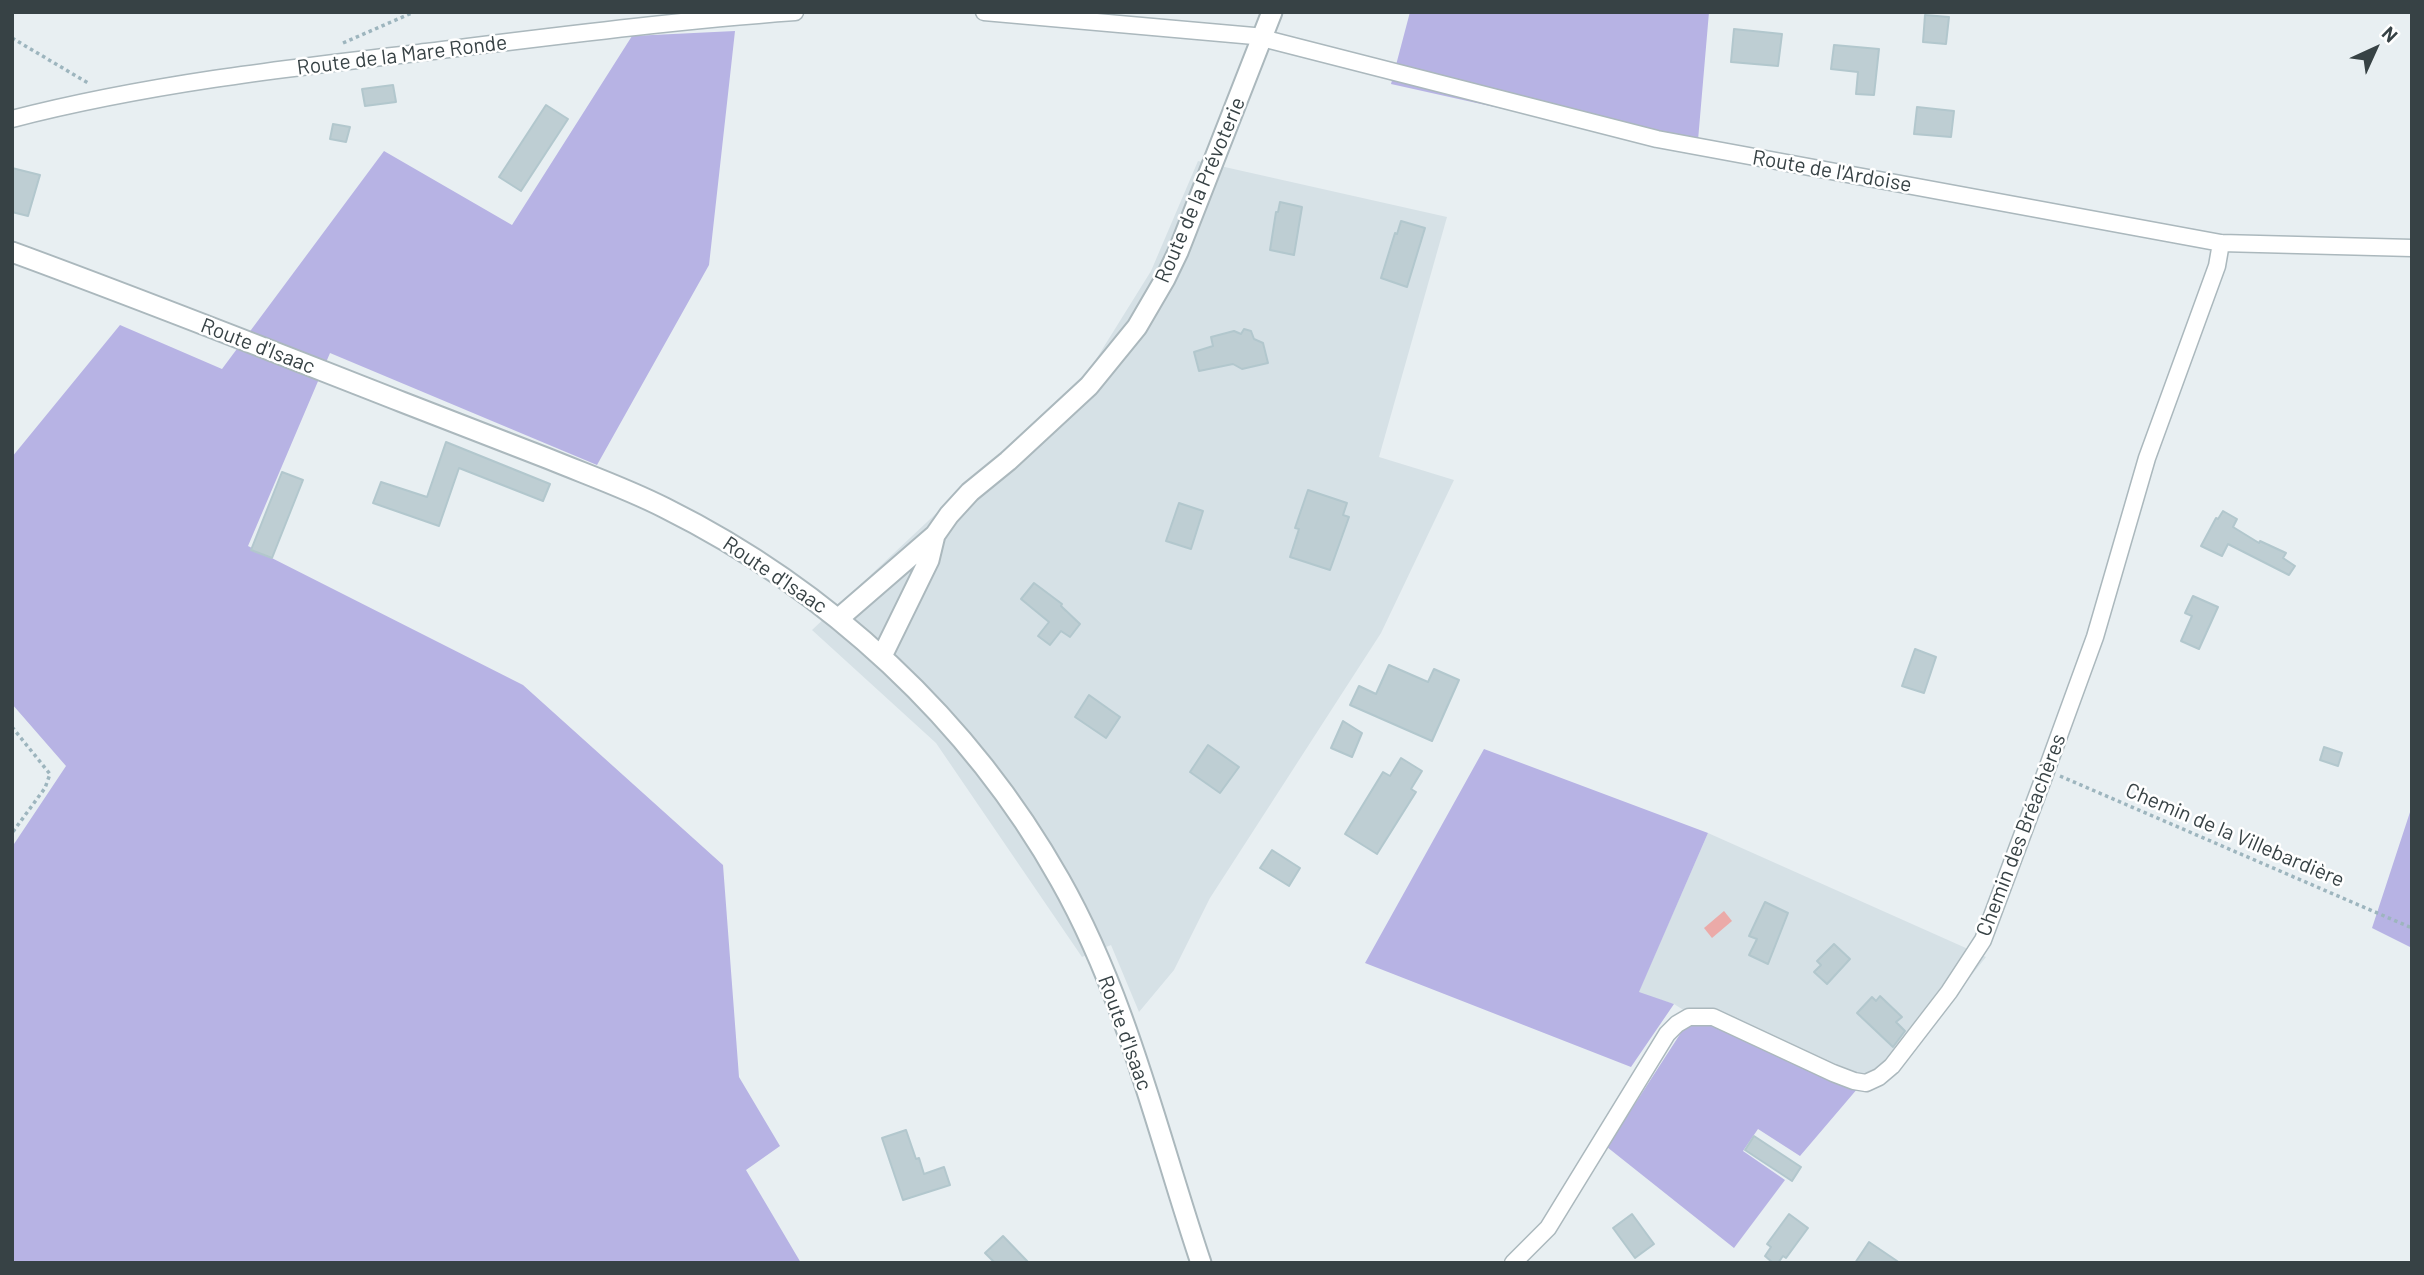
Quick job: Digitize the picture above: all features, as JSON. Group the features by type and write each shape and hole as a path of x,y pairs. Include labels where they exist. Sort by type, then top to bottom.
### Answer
{"street":[{"name":"Route de la Mare Ronde","path":"12,119 110,98 300,67 697,19 795,12"},
{"path":"984,12 1262,38"},
{"name":"Route de la Prévoterie","path":"838,618 934,535 970,492 1008,461 1089,386 1137,327 1166,279 1178,252 1272,12"},
{"name":"Route de l'Ardoise","path":"1262,38 1657,139 2221,243 2412,248"},
{"name":"Chemin des Bréachères","path":"1513,1263 1548,1228 1667,1034 1677,1024 1689,1017 1713,1017 1854,1081 1866,1083 1892,1066 1949,992 1983,940 2095,637 2147,458 2217,266 2221,243"},
{"name":"Route d'Isaac","path":"12,252 593,476 662,506 757,559 838,618 882,656 970,749 1060,879 1112,990 1201,1263"},
{"name":"Route de la Prévoterie","path":"882,656 929,560 934,535"}],"path":[{"path":"335,47 414,12"},
{"path":"12,38 110,98"},
{"path":"12,727 50,774 45,788 12,833"},
{"name":"Chemin de la Villebardière","path":"2046,770 2412,928"}],"shaded area":[{"path":"1410,12 1709,12 1697,152 1391,84"},
{"path":"735,31 709,265 597,465 330,353 248,546 523,685 723,865 739,1077 780,1146 746,1170 801,1263 12,1263 12,847 66,766 12,704 12,457 120,325 222,369 384,151 512,225 632,36"},
{"path":"1198,161 1447,217 1379,457 1454,480 1381,633 1210,898 1174,970 1139,1012 1111,945 1082,957 936,743 812,630 1090,369 1151,271"},
{"path":"1484,749 1708,833 1639,992 1674,1004 1631,1067 1365,963"},
{"path":"2412,806 2412,948 2372,928"},
{"path":"1708,833 1986,957 1884,1084 1858,1088 1704,1023 1674,1004 1638,993"},
{"path":"1724,911 1732,921 1712,938 1704,928"},
{"path":"1704,1023 1858,1088 1800,1156 1758,1129 1743,1151 1785,1180 1734,1248 1607,1147 1684,1028"}],"building":[{"path":"1925,15 1949,17 1946,44 1923,42"},
{"path":"1734,29 1782,34 1778,66 1731,62"},
{"path":"1834,45 1879,49 1874,95 1856,94 1858,72 1831,69"},
{"path":"393,85 396,102 365,106 362,89"},
{"path":"546,105 568,119 521,191 499,177"},
{"path":"1917,107 1954,111 1951,137 1914,134"},
{"path":"333,124 350,127 346,142 330,139"},
{"path":"12,168 40,175 28,216 12,212"},
{"path":"1280,202 1302,207 1294,255 1270,250"},
{"path":"1401,221 1425,228 1407,287 1381,278"},
{"path":"1244,329 1251,331 1254,339 1263,343 1268,363 1242,369 1233,364 1199,371 1194,352 1213,346 1211,337 1234,331 1241,334"},
{"path":"446,442 550,484 543,501 459,468 439,526 373,503 381,482 427,497"},
{"path":"282,472 303,480 272,558 251,550"},
{"path":"1308,490 1347,503 1343,515 1349,517 1330,570 1290,557 1299,529 1295,528"},
{"path":"1179,503 1203,511 1191,549 1166,541"},
{"path":"2223,511 2237,519 2233,527 2259,543 2260,541 2286,553 2283,558 2295,566 2289,575 2228,544 2222,556 2201,546 2216,518 2218,519"},
{"path":"1034,583 1062,604 1080,624 1070,637 1061,631 1050,645 1038,636 1049,622 1021,599"},
{"path":"2193,596 2218,607 2199,649 2181,641 2192,616 2185,613"},
{"path":"1915,649 1936,657 1924,693 1902,686"},
{"path":"1389,665 1428,682 1434,669 1459,680 1432,741 1350,705 1359,686 1376,694"},
{"path":"1089,695 1120,717 1106,738 1075,717"},
{"path":"1343,721 1362,733 1352,757 1331,748"},
{"path":"1208,745 1239,767 1220,793 1190,772"},
{"path":"2324,747 2342,753 2338,766 2320,760"},
{"path":"1401,758 1422,771 1411,789 1416,792 1377,854 1345,834 1383,772 1390,776"},
{"path":"1272,850 1300,868 1289,886 1260,868"},
{"path":"1765,902 1788,913 1768,964 1749,955 1757,939 1749,936"},
{"path":"1834,944 1850,959 1827,984 1814,972 1821,965 1817,961"},
{"path":"1880,996 1902,1017 1896,1022 1905,1031 1893,1047 1857,1013 1872,997 1876,1001"},
{"path":"906,1130 924,1174 944,1167 950,1185 903,1200 882,1138"},
{"path":"1754,1136 1801,1167 1792,1181 1745,1150"},
{"path":"1632,1214 1654,1244 1635,1258 1613,1228"},
{"path":"1789,1214 1808,1228 1786,1258 1783,1256 1778,1263 1773,1263 1765,1256 1771,1247 1767,1244"},
{"path":"1003,1236 1029,1263 995,1263 985,1253"},
{"path":"1869,1242 1900,1263 1855,1263"}]}
